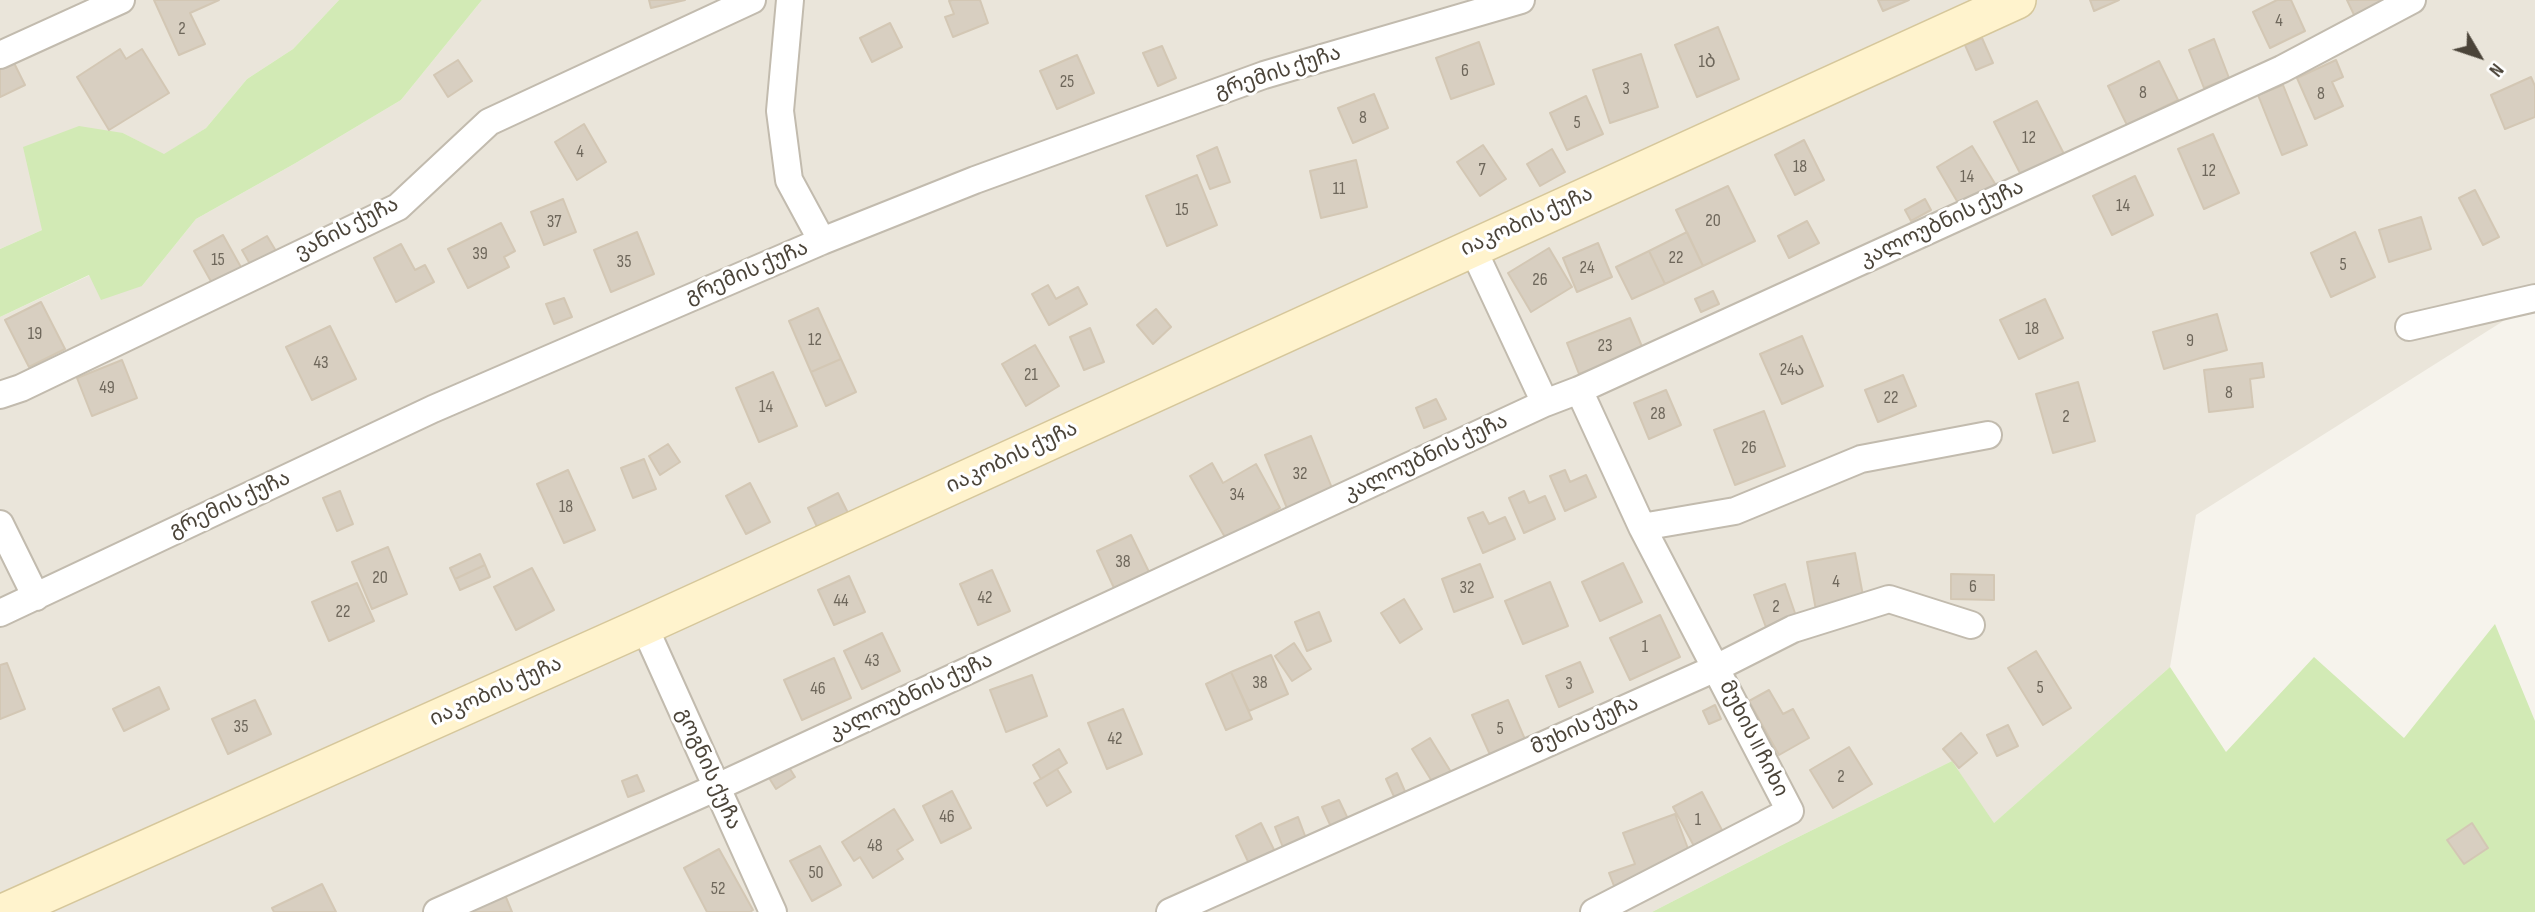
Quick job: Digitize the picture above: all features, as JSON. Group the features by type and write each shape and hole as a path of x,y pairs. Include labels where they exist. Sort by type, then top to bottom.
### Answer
{"street":[{"path":"0,55 121,0"},
{"name":"ვანის ქუჩა","path":"0,395 34,382 398,207 489,122 752,0"},
{"path":"790,0 781,125 789,180 822,241"},
{"name":"გრემის ქუჩა","path":"0,613 433,409 822,241 975,180 1264,75 1521,0"},
{"name":"იაკობის ქუჩა","path":"5,912 644,626 2017,0"},
{"name":"კალოუბნის ქუჩა","path":"438,912 715,788 1545,403 1579,390 2281,69 2412,0"},
{"path":"1472,247 1545,403"},
{"path":"2409,327 2535,298"},
{"path":"1579,390 1642,527 1716,668"},
{"path":"1642,527 1735,511 1861,459 1988,435"},
{"path":"0,524 36,597"},
{"name":"მუხის ქუჩა","path":"1170,912 1716,668 1793,629 1889,599 1971,625"},
{"name":"გოგნის ქუჩა","path":"644,626 773,912"},
{"name":"მუხის II ჩიხი","path":"1594,912 1790,811 1716,668"}],"shaded area":[{"path":"0,0 339,0 293,49 247,79 206,128 164,155 123,133 42,230 0,249"},
{"path":"482,0 2535,0 2535,301 2196,515 2170,667 1993,824 1952,761 1652,912 0,912 0,317 90,275 142,286 196,219 401,100"}],"green space":[{"path":"339,0 482,0 401,100 196,219 142,286 101,300 89,275 0,317 0,249 42,230 23,147 79,126 123,133 164,154 206,128 247,79 293,49"},
{"path":"2495,624 2535,721 2535,912 1652,912 1952,761 1994,823 2170,667 2226,752 2314,657 2404,738"}],"building":[{"path":"154,0 219,0 190,13 205,44 179,55"},
{"path":"649,0 685,0 651,8"},
{"path":"980,0 988,23 953,37 945,17 954,14 949,1"},
{"path":"1878,0 1909,0 1883,11"},
{"path":"2090,0 2119,0 2094,11"},
{"path":"2277,0 2291,0 2305,31 2270,48 2253,12"},
{"path":"2347,0 2392,0 2356,19"},
{"path":"890,23 902,47 872,62 860,38"},
{"path":"1718,27 1739,79 1697,97 1675,45"},
{"path":"1982,38 1993,63 1976,70 1965,45"},
{"path":"2214,39 2229,78 2204,88 2189,50"},
{"path":"1479,42 1494,84 1451,99 1436,58"},
{"path":"1162,46 1176,78 1158,86 1143,53"},
{"path":"120,49 126,59 142,49 169,93 109,130 77,77"},
{"path":"1641,54 1658,107 1610,123 1593,70"},
{"path":"10,55 25,85 0,97 0,60"},
{"path":"1077,55 1094,93 1057,109 1040,71"},
{"path":"458,60 472,81 448,97 434,75"},
{"path":"2336,60 2343,77 2332,82 2343,106 2315,119 2297,78"},
{"path":"2159,61 2178,100 2127,125 2108,86"},
{"path":"2531,77 2535,86 2535,117 2505,129 2491,95"},
{"path":"2283,85 2307,145 2282,155 2258,95"},
{"path":"1374,94 1388,128 1353,143 1338,108"},
{"path":"1586,96 1603,134 1567,150 1550,113"},
{"path":"2037,101 2064,154 2021,175 1994,122"},
{"path":"584,124 606,162 577,180 555,142"},
{"path":"2213,134 2239,193 2204,209 2178,149"},
{"path":"1804,140 1824,180 1795,195 1775,155"},
{"path":"1483,145 1506,179 1480,196 1457,162"},
{"path":"1972,146 1997,187 1961,208 1937,167"},
{"path":"1217,147 1230,182 1210,189 1197,156"},
{"path":"1552,149 1565,172 1540,186 1527,164"},
{"path":"1356,160 1367,207 1321,218 1310,171"},
{"path":"1197,175 1217,225 1167,246 1146,196"},
{"path":"2135,176 2153,215 2112,235 2093,196"},
{"path":"1728,186 1755,241 1703,266 1676,210"},
{"path":"2475,190 2499,237 2483,245 2459,198"},
{"path":"563,199 576,232 544,245 531,212"},
{"path":"1925,199 1931,210 1911,221 1905,210"},
{"path":"2421,217 2431,249 2389,262 2379,230"},
{"path":"1807,221 1819,243 1789,258 1778,236"},
{"path":"501,223 515,251 504,257 509,267 468,288 448,249"},
{"path":"637,232 654,274 611,292 594,250"},
{"path":"1687,232 1703,266 1665,284 1649,251"},
{"path":"2355,232 2375,277 2331,297 2311,253"},
{"path":"223,235 242,269 213,285 194,251"},
{"path":"267,236 279,256 254,271 242,250"},
{"path":"1598,243 1612,277 1577,292 1563,258"},
{"path":"401,244 415,270 425,265 434,282 396,302 374,258"},
{"path":"1549,248 1572,287 1531,312 1508,273"},
{"path":"1649,251 1665,284 1632,299 1616,267"},
{"path":"1048,285 1056,299 1078,287 1087,304 1049,325 1032,294"},
{"path":"1713,291 1719,304 1701,312 1695,299"},
{"path":"564,298 572,317 554,324 546,304"},
{"path":"2045,299 2063,338 2019,359 2000,320"},
{"path":"41,302 65,349 29,367 5,320"},
{"path":"818,308 841,359 811,372 789,321"},
{"path":"1156,309 1171,327 1153,344 1137,325"},
{"path":"2217,314 2227,350 2164,369 2153,332"},
{"path":"1630,318 1643,349 1579,374 1567,343"},
{"path":"330,326 356,379 312,400 286,347"},
{"path":"1090,328 1104,362 1084,370 1070,337"},
{"path":"1802,336 1823,386 1782,404 1760,354"},
{"path":"1035,345 1059,386 1026,406 1002,364"},
{"path":"841,359 856,392 826,406 811,372"},
{"path":"122,360 137,398 92,416 77,378"},
{"path":"2262,363 2264,377 2250,379 2253,407 2209,412 2204,370"},
{"path":"773,372 797,426 759,442 736,388"},
{"path":"1903,375 1916,406 1878,422 1865,390"},
{"path":"2078,382 2095,441 2053,453 2036,394"},
{"path":"1666,390 1681,425 1649,439 1634,403"},
{"path":"1436,399 1446,419 1424,428 1416,408"},
{"path":"1764,411 1785,466 1735,485 1714,430"},
{"path":"1311,436 1334,493 1289,513 1265,455"},
{"path":"668,444 680,462 660,475 649,456"},
{"path":"644,459 656,489 633,498 621,468"},
{"path":"1212,463 1223,483 1256,464 1280,508 1226,539 1190,476"},
{"path":"568,470 595,530 564,543 537,484"},
{"path":"1565,470 1570,482 1586,475 1596,497 1565,511 1550,476"},
{"path":"750,483 770,522 746,534 726,496"},
{"path":"340,491 353,524 337,531 323,498"},
{"path":"1524,491 1529,503 1545,496 1555,519 1524,533 1509,498"},
{"path":"838,493 850,517 819,531 808,508"},
{"path":"1483,512 1489,524 1505,517 1515,539 1483,553 1468,518"},
{"path":"1131,535 1149,572 1114,588 1097,551"},
{"path":"388,547 407,594 372,609 352,562"},
{"path":"1855,553 1864,601 1816,610 1807,562"},
{"path":"480,554 485,565 455,579 450,568"},
{"path":"1623,563 1642,602 1600,621 1582,582"},
{"path":"1480,564 1493,597 1454,612 1442,579"},
{"path":"485,565 490,577 460,590 455,579"},
{"path":"532,568 554,610 516,630 494,587"},
{"path":"992,570 1010,611 978,625 960,584"},
{"path":"1951,574 1994,575 1994,600 1951,599"},
{"path":"849,576 865,612 834,625 818,590"},
{"path":"1550,582 1568,626 1523,644 1505,601"},
{"path":"357,583 374,621 329,641 312,602"},
{"path":"1785,584 1797,619 1767,630 1754,595"},
{"path":"1404,599 1422,629 1400,643 1381,613"},
{"path":"1319,612 1331,641 1307,651 1295,622"},
{"path":"1660,615 1680,657 1630,680 1610,638"},
{"path":"882,633 900,671 862,689 844,651"},
{"path":"1294,643 1311,669 1292,681 1275,656"},
{"path":"2036,651 2071,708 2043,725 2008,668"},
{"path":"1271,655 1288,694 1249,711 1231,672"},
{"path":"834,658 851,698 802,720 784,680"},
{"path":"1580,662 1593,692 1559,707 1546,676"},
{"path":"7,663 25,709 0,719 0,665"},
{"path":"1231,672 1252,719 1226,730 1206,684"},
{"path":"1032,675 1047,716 1006,732 990,690"},
{"path":"159,687 169,709 124,731 113,709"},
{"path":"1769,690 1783,714 1793,709 1809,738 1779,755 1749,701"},
{"path":"255,700 271,734 228,754 212,719"},
{"path":"1508,700 1527,744 1492,759 1472,715"},
{"path":"1715,705 1721,719 1709,724 1703,711"},
{"path":"1123,709 1142,754 1107,769 1088,723"},
{"path":"2008,725 2018,746 1997,756 1987,735"},
{"path":"1961,733 1977,753 1959,768 1943,749"},
{"path":"1430,738 1451,772 1433,783 1412,749"},
{"path":"1849,747 1872,784 1833,808 1810,770"},
{"path":"1059,749 1067,763 1041,779 1033,765"},
{"path":"785,761 795,777 776,789 766,773"},
{"path":"1057,769 1071,792 1047,806 1034,783"},
{"path":"1397,773 1407,796 1396,801 1386,779"},
{"path":"637,775 644,791 628,797 622,781"},
{"path":"952,791 971,828 941,843 923,806"},
{"path":"1702,792 1723,832 1695,848 1673,807"},
{"path":"1339,800 1349,821 1332,829 1322,807"},
{"path":"894,809 913,840 897,850 903,859 873,878 860,857 854,861 842,842"},
{"path":"1675,814 1693,862 1616,891 1609,873 1635,864 1623,833"},
{"path":"1298,817 1307,841 1284,850 1275,827"},
{"path":"1261,823 1278,858 1252,870 1236,836"},
{"path":"2472,823 2488,848 2464,864 2447,840"},
{"path":"820,846 841,885 812,901 790,861"},
{"path":"719,849 753,910 750,912 707,912 684,868"},
{"path":"322,884 336,912 274,912 272,908"},
{"path":"505,895 512,912 465,912"}]}
